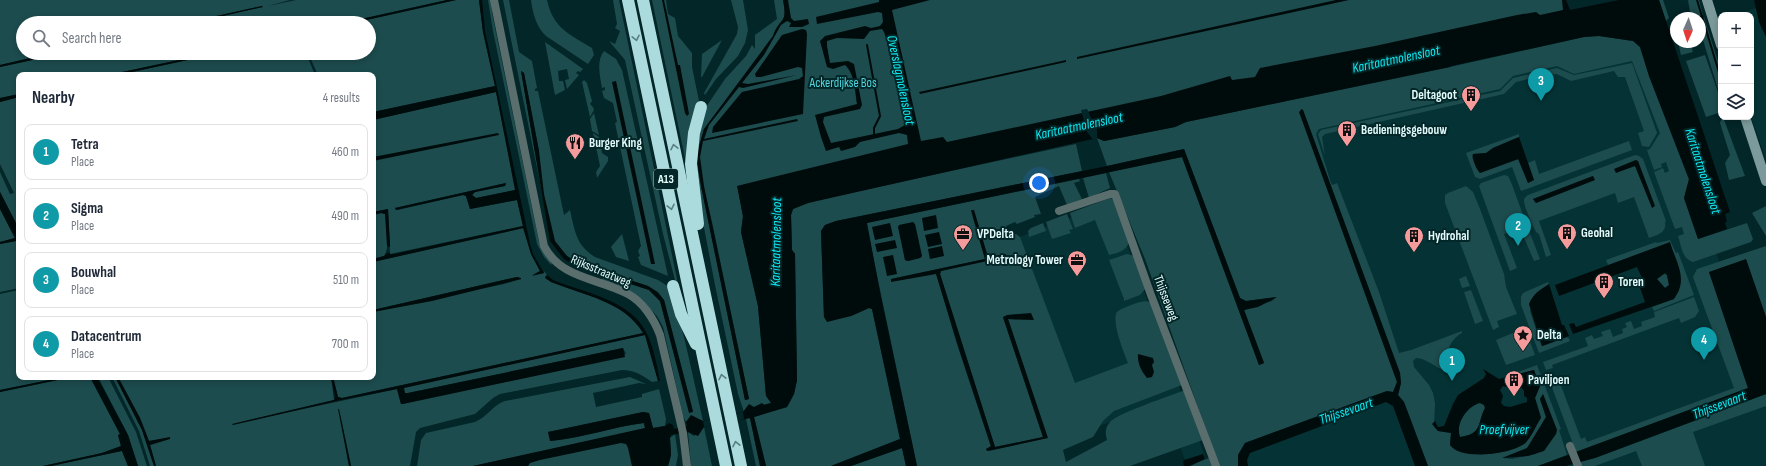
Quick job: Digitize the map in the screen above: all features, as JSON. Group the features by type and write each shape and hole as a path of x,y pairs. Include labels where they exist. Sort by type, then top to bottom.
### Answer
{"highway":[{"name":"A13","path":"628,0 726,466"},
{"name":"A13","path":"643,0 741,466"},
{"name":"A13","path":"701,107 694,133 691,164 696,211 704,255 708,308"},
{"name":"A13","path":"673,286 681,314 703,358"}],"street":[{"name":"Rijksstraatweg","path":"494,0 544,246 552,258 564,269 628,294 639,302 650,316 660,335 682,430 687,466"},
{"path":"1707,0 1718,35"},
{"path":"1746,120 1766,181"},
{"name":"Thijsseweg","path":"1059,212 1110,194 1115,194 1151,295 1216,466"},
{"path":"1570,446 1578,466"}],"shaded area":[{"path":"1766,4 1766,159 1752,120 1754,120 1754,12 1745,12"},
{"path":"1640,14 1754,371 1766,374 1766,466 1187,466 1165,403 1090,429 1017,238 1111,202 1207,462 1385,394 1281,90"}],"green space":[{"path":"0,0 290,0 268,6 296,0 447,0 375,16 223,16 262,6 217,16 16,16 16,60 22,60 0,65"},
{"path":"456,0 479,0 483,32 495,86 376,111 376,72 317,72 311,60 376,60 376,18"},
{"path":"488,0 491,0 492,13 539,242 552,263 551,265 544,257 537,244 493,31"},
{"path":"503,0 509,0 519,52 532,61 537,88 535,91 538,91 564,215 570,210 575,231 580,243 595,257 658,280 669,287 675,303 685,341 703,421 691,416 686,422 683,416 663,327 657,316 640,299 597,280 608,277 649,290 660,301 690,412 693,411 664,300 658,292 648,286 578,263 567,256 552,242","holes":["521,71 524,73 539,151 535,152"]},
{"path":"531,0 547,0 553,17 558,24 569,34 592,48 594,55 588,64 546,36 536,20"},
{"path":"613,0 619,0 678,284 676,284 663,234 625,60 609,41 615,44 620,31 615,28 617,24"},
{"path":"652,0 666,0 668,14 675,18 678,36 692,53 692,67 699,101 687,168"},
{"path":"731,0 743,0 748,30 745,43 738,56 716,79 705,95 704,93 737,34 738,27"},
{"name":"Ackerdijkse Bos","path":"774,0 783,0 785,13 784,17 778,25 773,36 704,129 698,150 697,161 745,400 749,399 712,222 703,187 699,154 705,130 774,36 779,25 787,19 785,0 1564,0 1566,11 738,189 743,217 741,232 758,306 766,395 771,401 771,403 754,407 744,412 738,394 715,285 696,186 694,163 704,113 708,104 725,79 746,56 752,45 755,49 755,35 777,19"},
{"path":"1659,0 1663,0 1669,18 1666,21"},
{"path":"1688,0 1699,0 1702,12 1690,12"},
{"path":"1706,23 1718,61 1718,89 1705,48"},
{"path":"1599,36 1633,41 1640,47 1649,76 1689,180 1684,198 1698,239 1747,223 1753,239 1751,242 1693,262 1684,255 1678,236 1684,234 1682,227 1675,229 1654,172 1663,168 1665,173 1669,171 1666,162 1661,164 1662,167 1654,170 1647,150 1650,149 1660,133 1632,61 1574,74 1557,66 1513,76 1500,89 1319,129 1316,134 1330,180 1332,185 1337,183 1379,292 1399,353 1462,331 1462,333 1457,336 1450,345 1448,350 1448,362 1452,373 1442,370 1429,362 1420,359 1416,358 1413,361 1414,367 1429,385 1433,393 1435,403 1434,427 1438,431 1451,433 1450,445 1525,444 1541,417 1535,398 1540,386 1534,370 1515,375 1515,373 1537,365 1561,429 1559,430 1567,455 1538,466 1428,466 1404,402 1398,395 1401,383 1400,373 1303,110 1301,109 1300,112 1397,382 1393,392 1387,391 1245,443 1238,455 1238,466 1219,466 1145,259 1109,172 1182,157 1259,365 1264,363 1244,310 1272,301 1276,297 1246,301 1240,298 1184,149 1107,166 1097,138 1104,141 1175,127 1186,122 1450,67 1584,37","holes":["1543,394 1557,430 1536,454 1512,459 1503,458 1527,448 1529,445 1546,417 1540,399"]},
{"path":"722,40 702,77 701,77 702,54"},
{"path":"545,42 583,69 576,73 579,75 567,89 565,80 569,79 567,69 558,71 559,81 563,81 565,90 555,95"},
{"path":"1679,48 1692,48 1693,52 1681,55"},
{"path":"604,51 616,59 622,70 668,276 641,265 638,257 640,256 638,251 641,246 615,123 617,122 613,103 604,98 602,91 605,90 605,87 602,88 599,64"},
{"path":"1705,55 1718,92 1718,113 1706,117 1686,61"},
{"path":"32,60 179,60 122,72 16,72 16,95 0,98 0,67"},
{"path":"188,60 309,60 314,72 132,72"},
{"path":"1632,63 1657,133 1649,147 1642,146 1638,133 1644,131 1625,77 1618,77 1614,71 1571,81 1557,74 1545,75 1516,82 1504,94 1325,134 1322,137 1325,156 1318,134 1321,130 1500,91 1513,78 1557,68 1574,75"},
{"path":"584,80 587,83 592,101 590,104 594,110 590,117 582,82"},
{"path":"496,92 516,190 476,198 472,195 475,192 505,186 506,183 395,208 397,210 463,195 466,196 470,209 517,200 523,226 390,254 388,209 376,211 376,119"},
{"path":"16,98 16,223 0,192 0,172 10,194 14,193 0,164 0,102"},
{"path":"594,113 599,135 592,131 590,119"},
{"path":"1721,120 1724,120 1745,176 1729,180 1725,163 1730,155 1720,123"},
{"path":"593,133 599,137 602,153 608,157 608,161 597,178 596,172 600,166"},
{"path":"1519,134 1519,137 1493,148 1486,153 1473,154 1472,157 1480,173 1519,159 1528,183 1534,180 1528,163 1535,160 1539,174 1629,141 1632,150 1521,191 1512,167 1480,179 1475,177 1466,153"},
{"path":"1076,144 1082,171 836,221 825,225 821,231 824,317 851,316 869,308 872,309 900,439 831,466 766,466 754,417 787,407 794,394 797,380 795,254 792,250 791,215 793,209 808,203 836,196"},
{"path":"1635,155 1643,159 1666,221 1665,226 1661,233 1649,238 1634,197 1618,203 1615,193 1539,221 1551,255 1546,257 1539,234 1536,232 1525,207 1524,199 1528,195","holes":["1636,160 1643,184 1635,166 1614,169","1593,176 1594,180 1536,203 1533,199"]},
{"path":"1106,173 1110,188 1089,198 1083,178"},
{"path":"1504,175 1508,176 1511,182 1540,259 1534,261 1520,228 1504,234 1517,268 1510,271 1479,186 1481,183"},
{"path":"1079,179 1080,181 1074,183 1082,199 1067,205 1059,186 1035,197 1041,214 1034,215 1035,217 1017,224 1015,222 1006,226 1010,234 1016,234 1020,237 1075,383 1128,363 1117,329 1117,312 1131,305 1146,301 1152,303 1182,385 1114,411 1103,421 1093,437 1063,450 1066,462 1107,440 1106,428 1115,418 1185,390 1203,440 1130,466 917,466 866,223","holes":["971,211 988,258 1006,254 941,271 940,274 995,447 1043,437 1003,317 1034,320 1008,319 1047,438 989,451 986,449 991,447 956,341 936,273 891,279 985,259","899,225 922,256 920,258 908,261 905,260"]},
{"path":"1466,186 1473,192 1480,209 1504,274 1506,287 1517,314 1497,321 1499,327 1493,330 1445,203 1445,195"},
{"path":"1110,198 1113,199 1129,242 1124,250 1109,255 1095,220 1075,228 1070,213"},
{"path":"1766,206 1766,236 1752,213"},
{"path":"0,209 15,238 0,242"},
{"path":"376,214 385,214 388,236 384,256 376,258"},
{"path":"1067,214 1073,229 1069,230 1071,233 1052,239 1046,222"},
{"path":"1043,223 1046,231 1029,237 1028,231 1031,228"},
{"path":"524,228 531,254 540,271 532,275 544,273 544,271 547,275 545,277 551,282 589,295 614,306 626,313 636,322 644,333 342,398 338,397 334,380 376,380 376,311 521,279 517,277 376,309 376,261"},
{"path":"622,234 629,261 616,257 611,247"},
{"path":"1670,240 1676,253 1678,252 1694,295 1654,311 1652,307 1674,299 1672,252 1670,243 1608,265 1606,260 1656,242"},
{"path":"16,241 16,289 0,292 0,244"},
{"path":"1766,246 1766,317 1746,260 1709,272 1748,388 1576,452 1550,382 1551,378 1557,375 1581,439 1585,437 1587,442 1734,388 1693,277 1697,269"},
{"path":"1127,254 1135,256 1146,288 1140,295 1124,301 1109,260"},
{"path":"1664,274 1667,275 1669,285 1665,288 1657,279"},
{"path":"1466,276 1470,286 1462,288 1459,279"},
{"path":"1548,282 1549,284 1536,293 1530,311 1541,345 1543,346 1568,337 1570,341 1539,353 1521,305 1521,297 1523,293"},
{"path":"1471,290 1483,321 1475,324 1464,292"},
{"path":"16,291 16,380 49,380 0,390 0,294"},
{"path":"1694,297 1699,311 1695,317 1681,323 1679,318 1552,365 1553,368 1546,370 1543,362 1588,346 1585,338 1592,335 1594,339 1603,336 1601,332 1610,329 1613,337 1623,333 1622,329 1627,327 1625,323 1631,321 1634,329 1642,326 1641,322 1655,317 1654,312"},
{"path":"1525,328 1535,355 1506,365 1496,340"},
{"path":"645,335 658,381 652,382 635,372 622,370 500,394 493,398 475,414 420,428 416,432 410,466 351,466 339,409 349,466 156,466 150,445 170,438 149,441 140,418 120,380 331,380 334,400 233,424 397,389 401,404 626,354 623,348 404,393 404,388"},
{"path":"630,377 646,384 639,383 593,393 596,407 642,397 642,394 659,389 666,419 665,426 653,428 649,413 643,412 548,432 551,441 644,423 645,429 473,466 417,466 421,440 426,433 475,422 497,405 505,401"},
{"path":"58,380 92,380 120,434 118,435 121,446 102,453 43,466 0,466 0,392"},
{"path":"100,380 110,380 136,432 147,466 138,466 128,435"},
{"path":"114,380 117,380 142,430 154,466 150,466 139,431"},
{"path":"1766,394 1766,406 1693,432 1705,466 1642,466 1636,451 1595,466 1581,466 1580,461 1595,458"},
{"path":"1480,403 1484,405 1485,408 1478,427 1467,436 1460,437 1459,427 1463,416 1471,408"},
{"path":"750,418 760,466 756,466 746,419"},
{"path":"704,427 712,466 691,466 688,432 694,436"},
{"path":"675,434 678,455 676,466 668,466 671,455 670,438"},
{"path":"632,439 637,466 505,466"},
{"path":"902,448 906,466 851,466"},
{"path":"120,451 122,451 128,466 51,466"},
{"path":"1209,458 1212,466 1190,466 1190,465"}],"water":[{"path":"447,0 456,0 376,18 375,16"},
{"path":"479,0 482,0 485,31 530,244 533,254 544,273 532,276 540,271 531,254 523,228 376,261 376,258 384,256 389,252 390,254 394,254 523,226 517,200 470,209 466,196 463,195 396,210 395,208 506,183 505,186 475,192 472,195 476,198 515,190 496,92 376,119 376,111 495,86 483,32"},
{"path":"662,0 664,0 678,65 680,65 689,114 687,116 685,113"},
{"path":"783,0 788,0 791,18 794,21 808,19 809,24 802,27 789,27 791,23 787,21 781,25 764,55 742,83 748,84 797,75 743,88 739,87 709,125 704,139 797,119 798,121 703,141 700,157 704,186 749,399 745,400 701,186 697,161 698,150 704,129 773,36 784,17 785,13"},
{"path":"879,0 930,0 892,10 921,141 943,137 947,142 1161,96 1230,76 1232,80 1255,77 1260,68 1375,46 1517,15 1536,12 1540,15 1563,10 1562,0 1566,0 1570,10 1619,0 1659,0 1670,33 1670,48 1675,48 1730,212 1725,214 1727,229 1698,239 1684,198 1689,179 1649,76 1640,47 1633,41 1599,36 1584,37 1450,67 1186,122 1175,127 1104,141 1097,138 808,203 793,209 791,215 792,250 795,254 797,380 794,394 787,407 754,417 766,466 760,466 750,418 704,427 698,436 688,432 671,435 671,455 668,466 632,466 628,448 626,444 621,443 540,460 530,463 528,466 473,466 645,428 644,423 550,441 548,432 643,412 649,413 653,428 665,426 669,423 673,425 674,429 687,426 686,422 691,415 703,421 743,412 749,404 754,407 762,403 764,405 771,403 766,396 758,306 741,232 743,216 737,186 908,144 907,135 899,133 860,142 855,147 841,151 839,147 826,151 815,115 857,104 851,73 845,65 833,69 827,67 820,41 825,36 865,26 871,28 880,26 883,22 882,13 878,12 817,24 816,17 879,2","holes":["882,29 887,41 905,125 898,129 831,143 823,122 824,117 860,109 862,105 854,64 848,61 830,63 827,41 837,38 864,39 870,31"]},
{"path":"1336,0 1349,0 1077,59 1077,57"},
{"path":"1754,0 1766,0 1766,37 1759,22"},
{"path":"262,6 263,7 223,16 217,16"},
{"path":"802,29 806,30 807,34 803,114 712,133 713,127 742,92 799,79 803,76 802,68 798,67 761,77 756,77 755,74 782,35"},
{"path":"22,60 32,60 0,67 0,65"},
{"path":"179,60 188,60 132,72 122,72"},
{"path":"1066,60 1066,62 920,94 919,92"},
{"path":"521,71 524,73 539,151 544,194 555,241 567,256 578,263 648,286 657,292 664,300 693,412 689,413 660,301 649,290 572,264 564,259 550,241"},
{"path":"616,81 655,264 651,264 612,82"},
{"path":"16,95 16,98 0,102 0,98"},
{"name":"Thijssevaart","path":"1302,109 1400,373 1401,383 1398,395 1404,402 1428,466 1415,466 1393,406 1386,402 1250,453 1247,460 1248,466 1238,466 1238,455 1245,443 1387,391 1393,392 1397,382 1299,112"},
{"path":"498,133 499,135 376,160 376,156"},
{"path":"1519,137 1534,180 1528,183 1518,159 1480,173 1473,159 1473,154 1486,153 1493,148"},
{"path":"1184,149 1240,298 1246,301 1277,297 1258,307 1244,310 1264,363 1259,365 1182,157 867,223 881,297 917,466 906,466 902,448 851,466 831,466 900,439 872,309 869,308 851,316 827,322 824,317 821,231 825,225 836,221"},
{"path":"1636,160 1638,161 1655,206 1652,208 1635,166 1616,173 1614,169"},
{"path":"1593,176 1595,180 1536,203 1533,199"},
{"path":"0,192 16,223 16,241 0,244 0,242 15,238 0,209"},
{"path":"388,209 390,247 387,246 385,214 376,214 376,211"},
{"path":"971,210 974,210 988,257 1006,254 1006,257 941,271 940,274 995,447 1043,437 1003,317 1007,315 1031,313 1034,320 1008,319 1048,438 987,451 986,449 991,446 936,274 891,282 891,279 985,259"},
{"path":"936,215 938,228 924,231 922,218"},
{"path":"913,222 915,224 922,256 920,258 908,261 905,260 898,227 899,225"},
{"path":"890,223 893,236 875,240 872,227"},
{"path":"939,232 942,244 928,247 925,235"},
{"path":"895,240 897,248 877,252 875,244"},
{"path":"1670,242 1678,264 1681,278 1681,285 1674,299 1573,334 1569,324 1574,323 1576,327 1645,302 1638,282 1643,280 1637,267 1559,296 1555,285","holes":["1665,273 1667,275 1669,285 1665,288 1657,279"]},
{"path":"942,246 944,256 930,259 928,249"},
{"path":"893,255 897,274 887,276 883,257"},
{"name":"Thijssevaart","path":"1746,259 1766,317 1766,394 1595,458 1566,466 1538,466 1748,388 1709,272"},
{"path":"547,275 553,280 607,299 631,314 641,324 648,336 654,352 660,381 658,381 645,335 404,388 405,393 408,393 623,348 625,357 403,404 401,404 397,389 232,424 334,400 335,397 332,380 334,380 338,397 342,398 643,333 635,322 614,306 589,295 551,282 545,278"},
{"path":"517,277 521,278 432,301 376,311 376,309"},
{"path":"1549,284 1562,325 1564,325 1569,336 1542,346 1529,304 1540,290"},
{"path":"1138,354 1153,358 1154,362 1152,365 1154,372 1152,377 1147,378 1143,373 1139,364"},
{"name":"Proefvijver","path":"1483,369 1499,379 1534,370 1540,386 1535,398 1541,418 1529,439 1517,448 1498,453 1464,453 1456,450 1450,445 1451,433 1438,431 1432,424 1435,421 1438,427 1444,426 1458,395 1484,378 1486,374","holes":["1503,386 1515,390 1517,387 1521,387 1524,391 1524,396 1527,398 1527,402 1510,407 1504,406 1501,403 1503,396 1500,390","1480,403 1484,405 1485,408 1478,427 1467,436 1460,437 1459,427 1463,416 1471,408"]},
{"path":"49,380 58,380 0,392 0,390"},
{"path":"92,380 99,380 128,435 138,466 128,466 122,451 51,466 43,466 102,453 121,446 118,435 120,434"},
{"path":"117,380 120,380 140,418 149,441 170,437 170,439 150,445 156,466 154,466 142,430"},
{"path":"1543,394 1557,430 1556,434 1544,451 1528,456 1502,458 1527,448 1529,445 1546,417 1540,399"},
{"path":"339,409 351,466 349,466"},
{"path":"1203,454 1205,459 1190,466 1184,466 1184,460"}],"pier":[{"path":"1087,109 1097,130 1097,140 1094,141 1087,132 1081,110"},
{"path":"743,412 744,419 704,427 703,421"}],"waterway":[{"path":"1697,0 1718,69"},
{"path":"867,45 880,116 874,128 874,135"}],"place":[{"name":"Bouwhal","path":"1541,101"},
{"name":"Deltagoot","path":"1471,112"},
{"name":"Bedieningsgebouw","path":"1347,147"},
{"name":"Burger King","path":"575,160"},
{"name":"Sigma","path":"1518,246"},
{"name":"Geohal","path":"1567,250"},
{"name":"VPDelta","path":"963,251"},
{"name":"Hydrohal","path":"1414,253"},
{"name":"Metrology Tower","path":"1077,277"},
{"name":"Toren","path":"1604,299"},
{"name":"Delta","path":"1523,352"},
{"name":"Datacentrum","path":"1704,360"},
{"name":"Tetra","path":"1452,381"},
{"name":"Paviljoen","path":"1514,397"}],"water label":[{"name":"Karitaatmolensloot","path":"1396,59"},
{"name":"Overslagmolensloot","path":"901,80"},
{"name":"Karitaatmolensloot","path":"1079,126"},
{"name":"Karitaatmolensloot","path":"1703,171"},
{"name":"Karitaatmolensloot","path":"776,242"}]}
